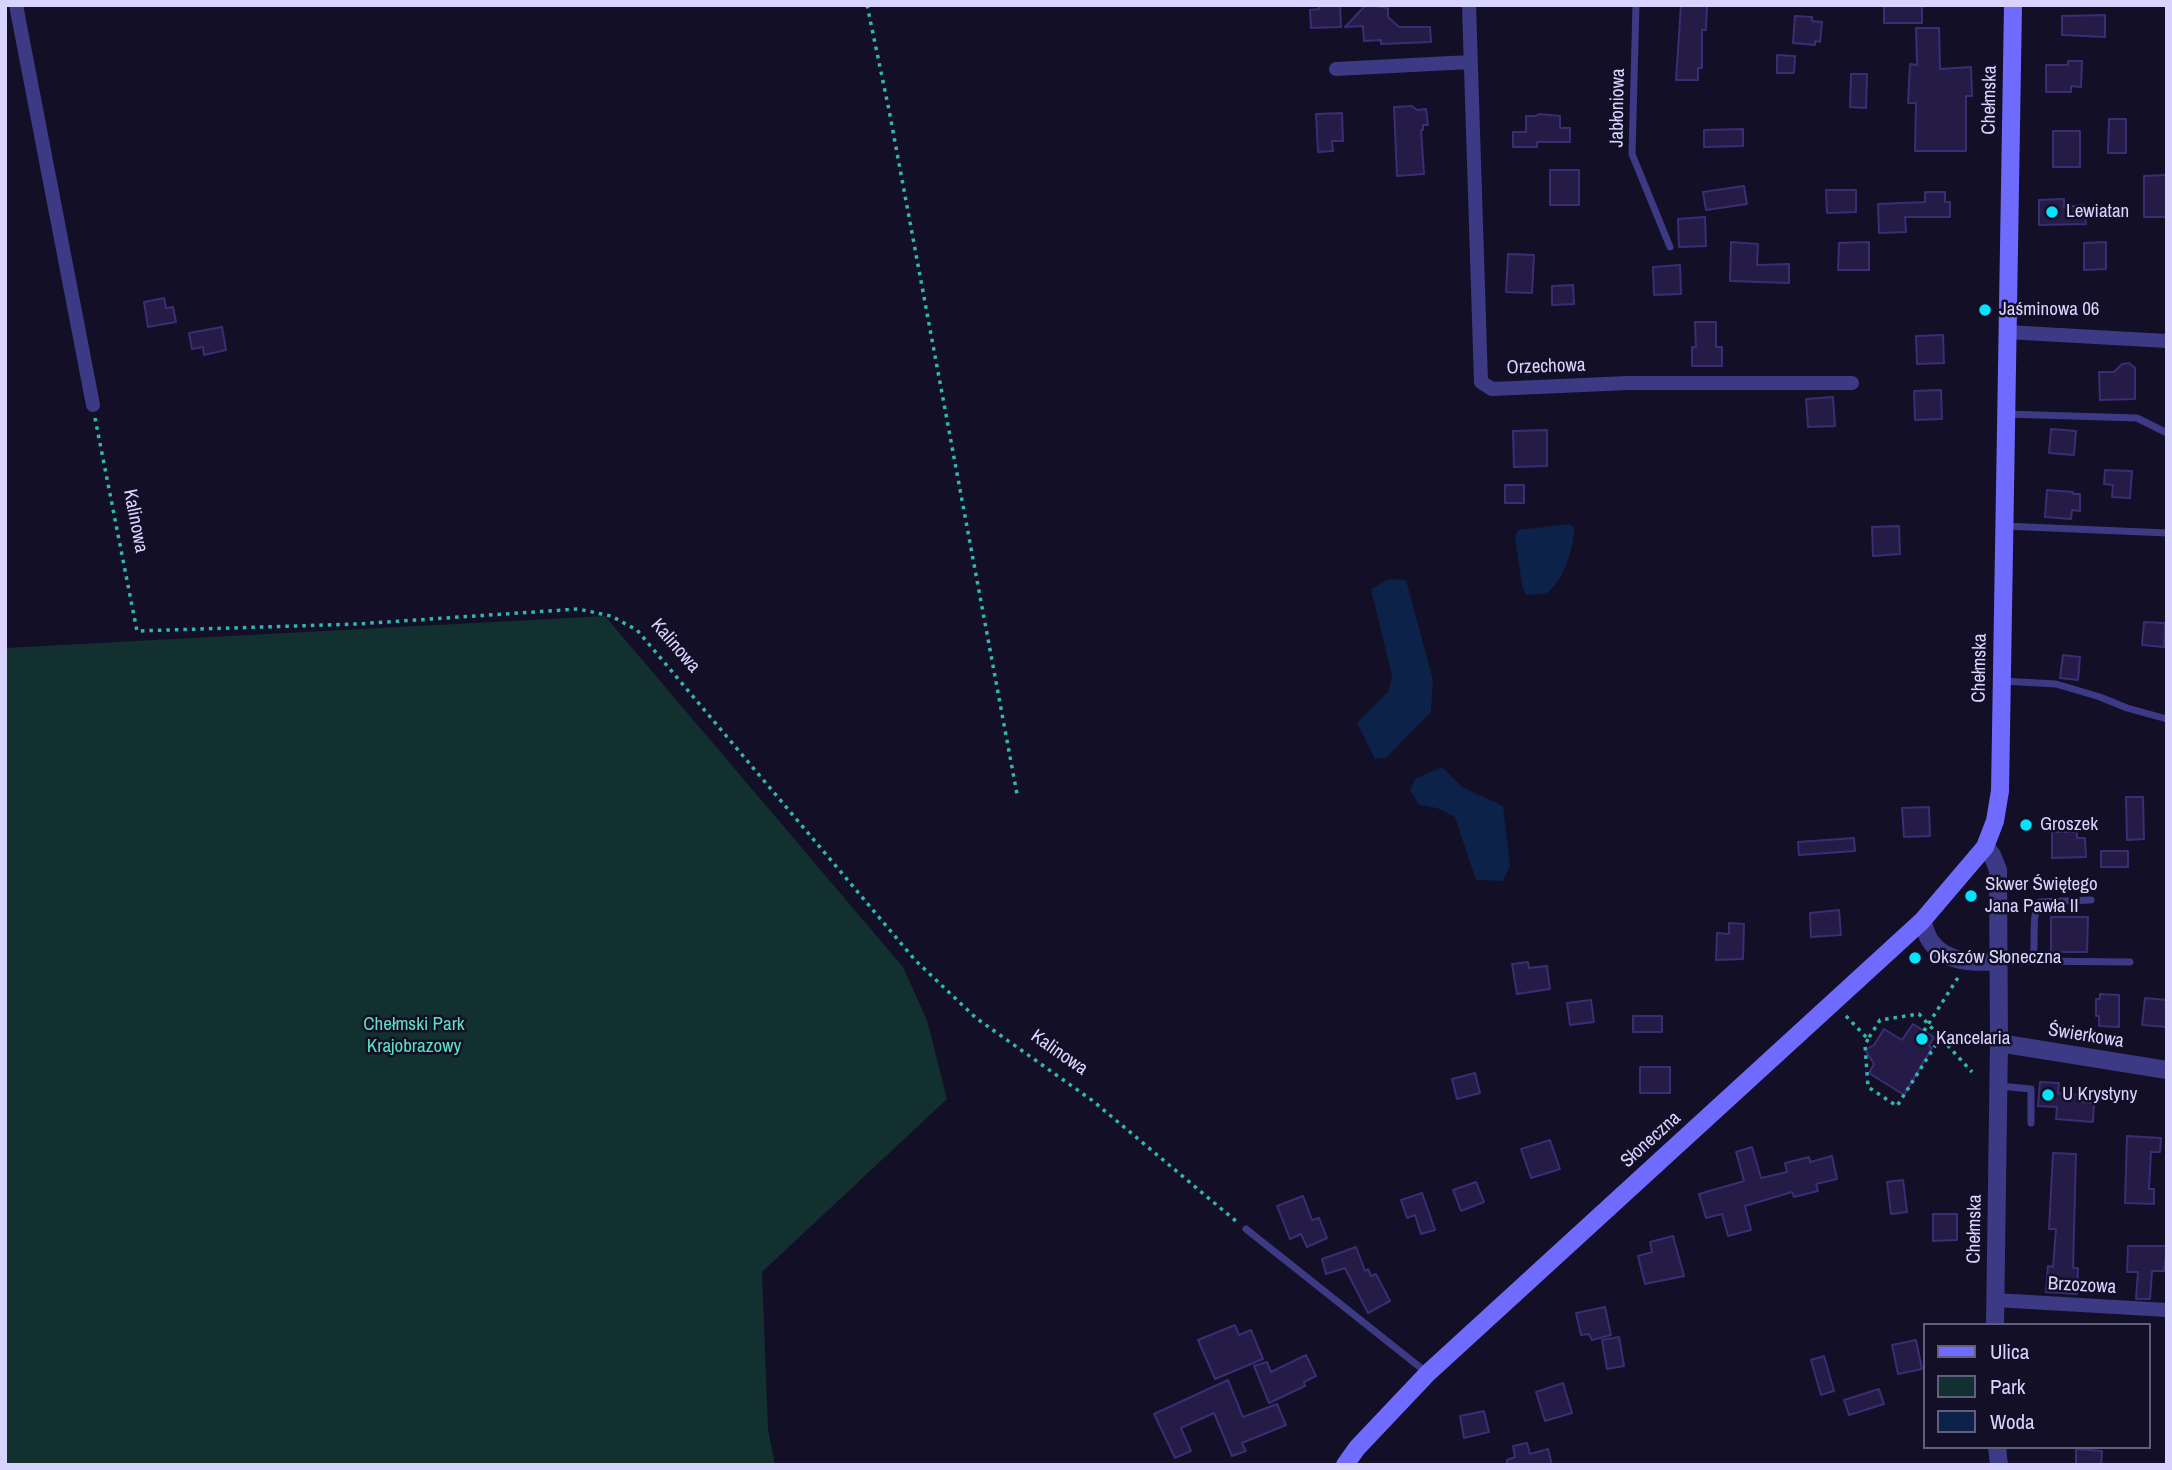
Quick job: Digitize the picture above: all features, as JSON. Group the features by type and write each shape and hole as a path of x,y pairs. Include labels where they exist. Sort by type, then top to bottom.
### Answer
{"main road":[{"name":"Chełmska","path":"1985,846 1995,821 2000,791 2013,5"},
{"name":"Słoneczna","path":"1345,1465 1357,1448 1428,1373 1922,921 1985,846"}],"street":[{"path":"16,5 93,405"},
{"name":"Orzechowa","path":"1469,5 1481,382 1492,389 1628,383 1852,383"},
{"path":"1336,69 1470,62"},
{"path":"2006,332 2167,341"},
{"name":"Chełmska","path":"1985,846 1998,870 1999,1044 1994,1323"},
{"path":"1922,921 1931,943 1951,957 1976,963 1998,961"},
{"name":"Świerkowa","path":"1999,1044 2167,1070"},
{"name":"Brzozowa","path":"1995,1300 2167,1310"}],"lane":[{"name":"Jabłoniowa","path":"1636,5 1632,154 1671,247"},
{"path":"2005,414 2137,418 2167,433"},
{"path":"2003,526 2167,533"},
{"path":"2001,681 2066,686 2167,719"},
{"path":"2026,961 2033,958 2036,945 2035,909 2039,902 2091,900"},
{"path":"1998,961 2130,962"},
{"path":"1998,1086 2031,1089 2031,1123"},
{"path":"1246,1229 1428,1373"}],"path":[{"path":"867,5 1017,794"},
{"name":"Kalinowa","path":"93,405 136,631 357,624 578,610 611,616 629,625 637,630 915,960 976,1018 1093,1101 1246,1229"},
{"path":"1924,1031 1959,976"},
{"path":"1935,1046 1897,1106 1868,1087 1865,1045 1880,1020 1919,1014 1972,1072"},
{"path":"1846,1016 1868,1039"}],"green space":[{"name":"Chełmski Park Krajobrazowy","path":"605,616 903,967 927,1020 947,1099 762,1272 768,1429 775,1465 5,1465 5,648"}],"water":[{"path":"1569,524 1574,527 1572,543 1559,580 1548,592 1526,595 1515,537 1518,530"},
{"path":"1389,579 1406,580 1433,680 1431,712 1386,758 1375,759 1357,723 1388,692 1392,676 1371,589"},
{"path":"1442,767 1462,787 1503,806 1510,866 1503,881 1476,880 1455,817 1437,808 1419,805 1410,790 1415,779"}],"building":[{"path":"1319,5 1340,5 1341,27 1311,28 1310,10 1319,9"},
{"path":"1366,5 1388,8 1388,17 1399,27 1430,27 1431,42 1381,44 1381,40 1364,41 1363,26 1345,27"},
{"path":"1681,5 1707,5 1706,30 1702,30 1702,68 1698,68 1698,80 1676,80"},
{"path":"1884,5 1922,5 1922,23 1884,23"},
{"path":"2105,15 2105,37 2062,35 2062,16"},
{"path":"1795,16 1812,17 1812,21 1822,22 1820,42 1815,41 1815,45 1793,43"},
{"path":"1916,28 1939,28 1940,69 1971,67 1972,96 1966,96 1966,151 1915,151 1916,103 1908,103 1910,64 1917,65"},
{"path":"1777,55 1795,56 1794,73 1777,73"},
{"path":"2068,61 2082,61 2081,87 2071,86 2071,92 2046,92 2046,65 2068,65"},
{"path":"1851,74 1867,74 1866,108 1850,107"},
{"path":"1412,106 1417,110 1426,109 1428,125 1423,125 1421,130 1424,174 1397,176 1394,107"},
{"path":"1342,113 1343,141 1332,141 1333,151 1318,152 1316,114"},
{"path":"1526,116 1560,116 1560,128 1570,128 1570,142 1537,142 1537,147 1513,147 1513,132 1526,132"},
{"path":"2109,119 2126,119 2126,153 2108,153"},
{"path":"1743,129 1743,146 1704,147 1704,130"},
{"path":"2053,131 2080,131 2080,167 2053,167"},
{"path":"1550,170 1579,170 1579,205 1550,205"},
{"path":"2167,175 2167,217 2144,217 2144,176"},
{"path":"1744,186 1747,204 1706,210 1703,192"},
{"path":"1826,190 1856,190 1856,212 1827,213"},
{"path":"1925,192 1945,192 1945,202 1950,202 1950,217 1905,217 1906,232 1879,233 1878,204 1925,202"},
{"name":"Lewiatan","path":"2064,199 2064,207 2084,205 2086,224 2039,225 2039,200"},
{"path":"1705,217 1706,246 1679,247 1678,219"},
{"path":"1731,242 1758,244 1757,265 1789,264 1789,283 1730,281"},
{"path":"1869,242 1869,270 1838,270 1839,243"},
{"path":"2106,242 2106,269 2084,270 2084,243"},
{"path":"1508,254 1534,255 1532,293 1506,292"},
{"path":"1680,265 1681,294 1654,295 1653,267"},
{"path":"1573,285 1574,304 1552,305 1552,286"},
{"path":"164,298 166,308 173,307 176,322 148,327 144,302"},
{"path":"1695,322 1716,322 1716,347 1722,347 1722,366 1692,366 1692,347 1696,347"},
{"path":"222,327 226,350 204,355 203,347 192,349 189,333"},
{"path":"1943,335 1944,363 1917,364 1916,336"},
{"path":"2129,363 2135,368 2135,399 2100,400 2099,372 2114,372 2122,364"},
{"path":"1941,390 1942,419 1915,420 1914,391"},
{"path":"1833,397 1835,426 1808,427 1806,399"},
{"path":"2051,429 2076,431 2074,455 2049,453"},
{"path":"1547,430 1547,466 1514,467 1513,431"},
{"path":"2105,470 2132,471 2130,498 2112,497 2113,485 2104,484"},
{"path":"1505,485 1524,485 1524,503 1505,503"},
{"path":"2047,490 2080,494 2080,511 2072,510 2071,519 2045,517"},
{"path":"1899,526 1900,554 1873,556 1872,527"},
{"path":"2144,622 2165,623 2164,647 2142,645"},
{"path":"2063,655 2080,657 2078,680 2060,678"},
{"path":"2126,797 2143,797 2144,839 2127,840"},
{"path":"1929,807 1930,836 1904,837 1902,808"},
{"path":"2052,832 2077,832 2077,838 2085,838 2086,857 2052,858"},
{"path":"1854,838 1855,851 1799,855 1798,842"},
{"path":"2101,851 2128,851 2128,867 2101,867"},
{"path":"1839,910 1841,935 1811,937 1810,913"},
{"path":"2051,917 2088,917 2087,952 2051,952"},
{"path":"1729,923 1744,924 1743,959 1716,960 1717,933 1729,934"},
{"path":"1528,962 1529,968 1547,966 1550,989 1517,994 1512,964"},
{"path":"2100,994 2119,995 2119,1027 2099,1026 2096,999 2100,999"},
{"path":"2145,998 2167,1000 2167,1027 2142,1025"},
{"path":"1591,1000 1594,1022 1570,1025 1567,1003"},
{"path":"1633,1016 1662,1016 1662,1032 1633,1032"},
{"path":"1913,1024 1934,1037 1929,1046 1932,1048 1904,1095 1869,1073 1874,1064 1865,1050 1874,1045 1884,1029 1902,1040"},
{"path":"1640,1067 1670,1067 1670,1093 1640,1093"},
{"path":"1475,1073 1480,1093 1457,1099 1452,1079"},
{"path":"2040,1082 2059,1083 2058,1093 2082,1095 2082,1102 2094,1103 2093,1122 2056,1119 2057,1107 2038,1106"},
{"path":"2127,1136 2161,1138 2160,1152 2151,1152 2149,1189 2154,1189 2154,1204 2125,1203"},
{"path":"1550,1140 1560,1169 1531,1178 1521,1149"},
{"path":"1752,1147 1761,1178 1787,1172 1785,1163 1809,1157 1810,1162 1832,1156 1837,1179 1816,1184 1818,1191 1794,1197 1792,1192 1745,1206 1751,1230 1728,1236 1722,1214 1706,1218 1699,1194 1744,1181 1736,1152"},
{"path":"2053,1153 2076,1154 2073,1268 2078,1268 2077,1294 2046,1292 2048,1266 2053,1267 2056,1229 2049,1229"},
{"path":"1903,1180 1907,1212 1891,1214 1887,1182"},
{"path":"1476,1182 1484,1202 1461,1211 1453,1190"},
{"path":"1422,1193 1435,1230 1421,1234 1415,1215 1407,1218 1401,1200"},
{"path":"1303,1196 1312,1220 1319,1218 1327,1238 1307,1247 1301,1234 1290,1239 1277,1206"},
{"path":"1933,1214 1957,1214 1957,1240 1933,1241"},
{"path":"1673,1236 1684,1276 1645,1284 1638,1256 1652,1252 1650,1242"},
{"path":"2128,1246 2167,1246 2164,1271 2152,1271 2150,1299 2136,1299 2138,1272 2127,1272"},
{"path":"1356,1247 1365,1271 1368,1269 1371,1276 1376,1274 1390,1301 1368,1313 1345,1268 1326,1274 1322,1259"},
{"path":"1605,1307 1611,1335 1592,1340 1589,1334 1581,1335 1576,1313"},
{"path":"1235,1325 1239,1335 1251,1330 1263,1359 1215,1379 1198,1340"},
{"path":"1619,1337 1624,1366 1607,1369 1602,1340"},
{"path":"1916,1340 1922,1369 1898,1374 1892,1345"},
{"path":"1306,1355 1316,1376 1304,1382 1305,1386 1269,1403 1254,1366 1267,1362 1271,1372"},
{"path":"1824,1356 1834,1391 1821,1395 1811,1360"},
{"path":"1228,1380 1243,1417 1277,1404 1286,1425 1242,1443 1246,1451 1232,1456 1214,1413 1181,1428 1191,1451 1175,1458 1154,1414"},
{"path":"1563,1383 1572,1413 1545,1421 1536,1392"},
{"path":"1879,1389 1884,1404 1849,1415 1844,1400"},
{"path":"1484,1411 1489,1432 1464,1438 1460,1416"},
{"path":"1527,1443 1530,1454 1548,1449 1552,1465 1507,1465 1507,1460 1515,1457 1513,1446"},
{"path":"2076,1449 2102,1451 2101,1465 2076,1465"}],"place":[{"name":"Lewiatan","path":"2052,212"},
{"name":"Jaśminowa 06","path":"1985,310"},
{"name":"Groszek","path":"2026,825"},
{"name":"Skwer Świętego Jana Pawła II","path":"1971,896"},
{"name":"Okszów Słoneczna","path":"1915,958"},
{"name":"Kancelaria","path":"1922,1039"},
{"name":"U Krystyny","path":"2048,1095"}]}
